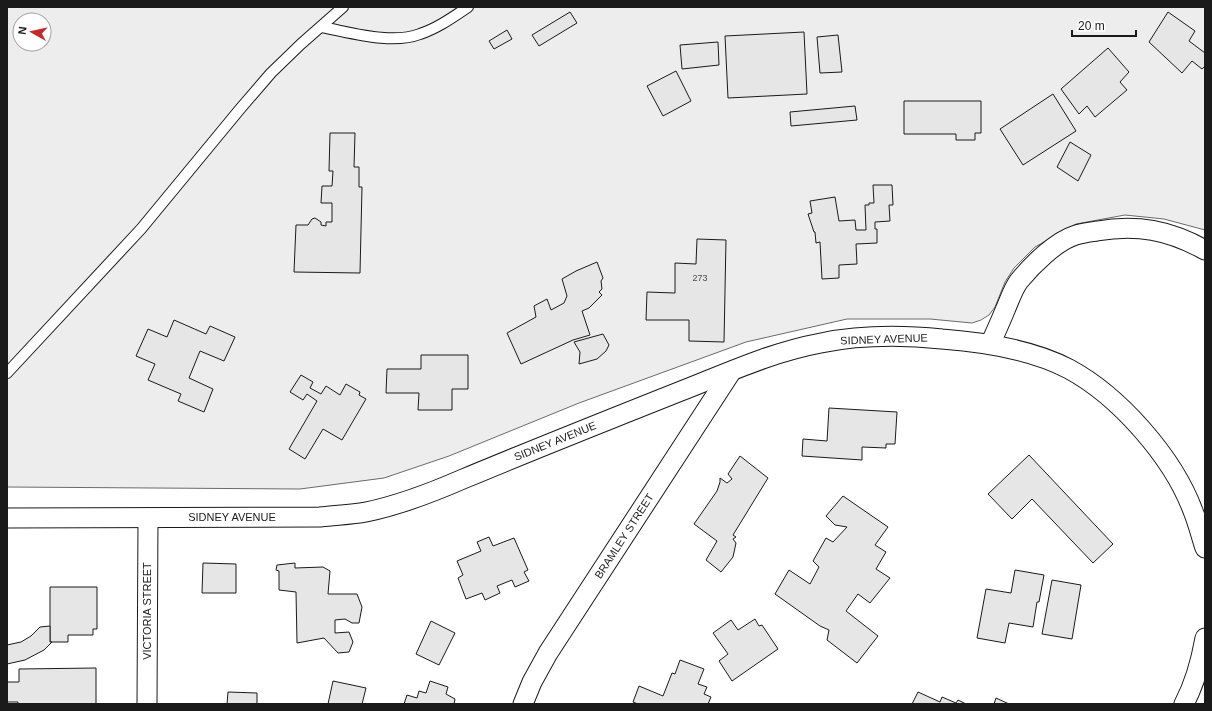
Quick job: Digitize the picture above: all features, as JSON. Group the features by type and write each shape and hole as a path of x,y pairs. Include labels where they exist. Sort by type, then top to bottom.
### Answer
{"street":[{"path":"990,344 1009,298 1019,281 1043,256 1075,235 1114,228 1137,228 1154,230 1179,238 1205,250"},
{"name":"SIDNEY AVENUE","path":"7,518 320,517 364,513 399,504 432,492 602,422 767,357 821,342 856,338 913,336 990,344 1031,355 1068,368 1090,382 1124,411 1142,429 1177,476 1193,509 1205,548"},
{"name":"BRAMLEY STREET","path":"523,704 532,682 548,653 731,372"},
{"name":"VICTORIA STREET","path":"147,704 148,518"},
{"path":"1184,704 1190,692 1202,654 1205,638"}],"lane":[{"path":"7,372 141,229 240,109 272,73 342,7"},
{"path":"321,27 374,37 400,38 419,35 436,27 468,7"}],"shaded area":[{"path":"7,7 1205,7 1205,230 1164,219 1125,215 1076,224 1035,247 1014,268 1005,282 995,307 989,315 981,320 972,323 930,319 847,319 746,342 579,403 449,456 384,478 300,489 7,487"}],"building":[{"path":"570,12 577,23 539,46 532,35"},
{"path":"1168,12 1195,31 1189,41 1205,53 1205,66 1202,69 1192,61 1182,73 1149,42"},
{"path":"507,30 512,39 494,49 489,41"},
{"path":"804,32 807,94 728,98 725,36"},
{"path":"838,35 842,72 820,73 817,37"},
{"path":"718,42 719,65 682,69 680,45"},
{"path":"1108,48 1129,72 1120,82 1127,90 1095,117 1087,106 1079,114 1061,89"},
{"path":"676,71 691,101 663,116 647,86"},
{"path":"1053,94 1076,131 1023,165 1000,129"},
{"path":"904,101 981,101 981,133 975,133 975,140 956,140 956,134 904,134"},
{"path":"855,106 857,120 791,126 790,112"},
{"path":"330,133 355,133 354,167 359,167 359,187 362,187 360,273 294,272 296,225 308,225 312,219 315,218 321,222 321,225 326,226 326,222 332,222 332,203 321,203 322,186 332,186 333,171 329,171"},
{"path":"1070,142 1091,155 1078,181 1057,167"},
{"path":"873,185 892,185 893,205 889,205 890,221 875,222 875,229 877,229 877,243 856,244 857,264 839,265 839,278 822,279 820,242 816,243 815,232 808,214 812,213 810,201 835,197 839,221 855,220 856,230 866,230 865,205 874,203"},
{"path":"697,239 726,240 724,342 689,341 689,320 646,320 647,292 675,293 675,263 696,264"},
{"path":"597,262 603,278 601,281 602,289 599,292 602,295 589,308 582,311 590,335 573,340 521,364 507,333 536,317 534,306 547,299 551,310 564,303 567,296 562,279"},
{"path":"174,320 206,334 210,326 235,337 224,361 200,351 189,378 213,389 204,412 178,401 181,394 148,380 155,364 136,356 148,329 167,337"},
{"path":"603,334 609,345 606,351 597,359 579,364 580,352 574,342"},
{"path":"421,355 468,355 468,389 452,389 452,410 418,410 419,393 386,393 387,369 421,369"},
{"path":"301,375 313,382 310,388 321,394 326,386 340,395 346,384 360,392 359,395 366,399 342,440 323,429 305,459 289,449 317,401 307,394 303,400 290,392"},
{"path":"829,408 897,412 895,444 886,444 886,448 862,447 862,460 802,456 803,439 827,441"},
{"path":"1029,455 1113,544 1093,563 1032,499 1012,519 988,494"},
{"path":"740,456 768,478 733,535 736,537 733,539 736,543 733,557 721,572 706,560 717,541 694,524 717,491 720,478 727,483 732,479 728,474"},
{"path":"843,496 888,527 875,545 886,552 876,569 890,578 870,603 858,594 846,611 878,636 857,663 827,640 829,630 820,626 775,594 789,570 810,584 819,567 813,561 826,538 833,542 847,527 835,525 826,516"},
{"path":"489,537 493,546 514,538 528,570 524,572 529,581 515,587 512,580 497,586 500,593 485,600 482,593 466,599 458,578 463,575 457,561 481,551 477,542"},
{"path":"203,563 236,564 236,593 202,593"},
{"path":"295,563 295,568 323,567 330,571 328,594 357,594 362,607 359,623 352,623 345,619 335,620 335,633 349,632 353,642 349,652 338,653 324,638 297,643 296,592 279,590 279,571 276,570 277,565"},
{"path":"1015,570 1044,575 1039,602 1037,602 1033,627 1009,623 1005,643 977,638 986,589 1011,593"},
{"path":"1052,580 1081,585 1072,639 1042,634"},
{"path":"50,587 97,587 97,629 93,629 93,635 68,635 68,642 50,642"},
{"path":"755,619 759,626 762,625 778,649 732,681 719,661 728,654 713,633 731,620 738,630"},
{"path":"431,621 455,633 439,665 416,654"},
{"path":"50,626 50,642 52,642 44,650 25,660 7,664 7,645 21,642 31,636 40,627"},
{"path":"680,660 704,669 698,684 707,687 704,694 711,697 708,704 638,704 633,702 639,686 663,696 672,673 675,674"},
{"path":"96,668 96,704 18,704 18,702 7,702 7,682 19,682 19,669"},
{"path":"333,681 366,688 362,704 328,704"},
{"path":"430,681 448,687 446,694 455,699 454,704 404,704 407,695 417,698 419,691 426,693"},
{"path":"228,692 257,693 257,704 227,704"},
{"path":"918,692 940,702 942,697 956,703 958,700 966,704 912,704"},
{"path":"996,698 1009,704 994,704"}]}
